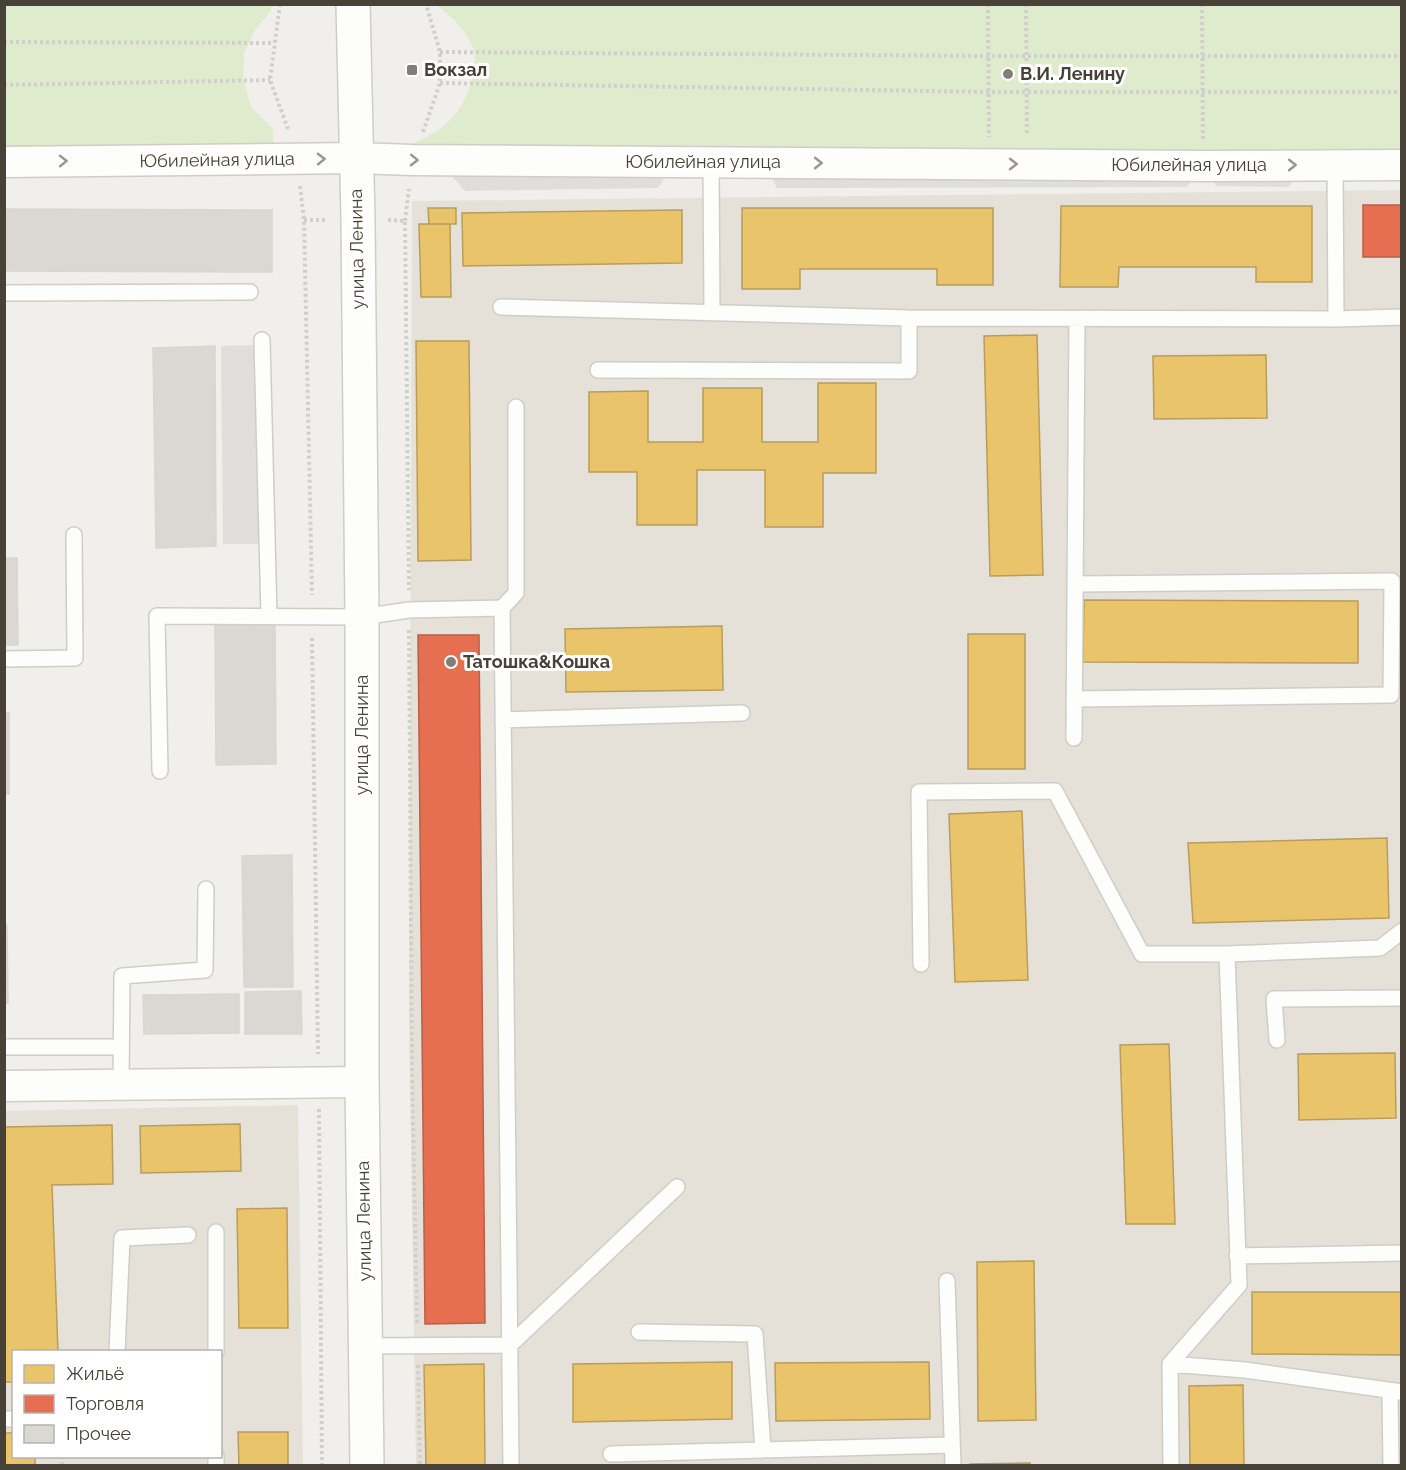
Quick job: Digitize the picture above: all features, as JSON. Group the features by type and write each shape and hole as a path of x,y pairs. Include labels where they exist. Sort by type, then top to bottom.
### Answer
{"street":[{"name":"улица Ленина","path":"353,4 358,219 362,617 362,1082 368,1466"},
{"name":"Юбилейная улица","path":"4,162 355,158 1204,166 1401,165"},
{"path":"4,1086 362,1082"}],"lane":[{"path":"711,162 712,313"},
{"path":"1335,165 1336,319"},
{"path":"4,293 250,291"},
{"path":"501,307 909,318 1336,319 1401,317"},
{"path":"598,370 909,371 909,318"},
{"path":"1074,738 1077,319"},
{"path":"262,340 269,616"},
{"path":"511,1466 502,608 516,593 516,407"},
{"path":"4,659 75,658 74,535"},
{"path":"1074,699 1391,695 1392,581 1075,584"},
{"path":"160,771 157,616 362,617 409,610 502,608"},
{"path":"503,720 742,713"},
{"path":"921,964 919,792 1055,791 1142,954 1227,954 1380,948 1401,931"},
{"path":"120,1085 122,975 205,970 206,889"},
{"path":"1171,1466 1170,1364 1239,1285 1227,954"},
{"path":"1277,1040 1274,999 1401,998"},
{"path":"4,1047 121,1047"},
{"path":"367,1346 510,1345 677,1187"},
{"path":"216,1232 216,1350"},
{"path":"117,1350 122,1238 188,1235"},
{"path":"1238,1256 1401,1253"},
{"path":"947,1281 953,1466"},
{"path":"639,1332 755,1334 763,1450"},
{"path":"1170,1364 1245,1370 1396,1392 1391,1466"},
{"path":"610,1454 705,1459 763,1450 952,1445"}],"path":[{"path":"280,4 270,80 298,159 304,220 312,616 322,1466"},
{"path":"420,1466 412,1057 405,221 412,160 440,83 440,52 426,4"},
{"path":"988,4 989,138"},
{"path":"1026,4 1027,138"},
{"path":"1202,4 1204,166"},
{"path":"4,42 274,43"},
{"path":"440,52 1401,56"},
{"path":"4,85 270,80"},
{"path":"440,83 989,92 1401,92"},
{"path":"304,220 405,221"}],"shaded area":[{"path":"668,172 658,188 465,191 450,174"},
{"path":"769,173 1196,173 1187,187 777,188"},
{"path":"1209,173 1300,174 1288,187 1216,186"},
{"path":"1401,190 1401,1465 416,1465 409,1009 412,201"},
{"path":"256,345 262,544 223,544 221,346"},
{"path":"298,1105 303,1465 5,1465 4,1111"}],"green space":[{"path":"4,5 271,5 271,11 255,30 244,53 243,78 251,107 273,129 273,150 5,151"},
{"path":"436,5 1401,5 1401,156 412,155 412,144 434,133 458,111 464,101 474,68 474,51 468,37 453,19"}],"building: Жильё":[{"path":"1061,206 1312,206 1312,282 1256,282 1256,267 1119,267 1118,287 1060,287"},
{"path":"428,208 456,208 456,224 429,224"},
{"path":"742,208 993,208 993,285 937,285 937,269 800,269 800,289 742,289"},
{"path":"682,210 682,263 463,266 462,213"},
{"path":"419,224 450,224 451,297 421,297"},
{"path":"1037,335 1043,575 990,576 984,336"},
{"path":"416,341 469,341 471,560 418,561"},
{"path":"1266,355 1267,418 1154,419 1153,356"},
{"path":"818,383 876,383 876,473 823,473 823,527 765,527 765,470 697,470 697,525 637,525 637,472 589,472 589,392 648,391 648,442 703,442 703,388 762,388 762,442 818,442"},
{"path":"1084,600 1358,601 1358,663 1083,662"},
{"path":"722,626 723,690 566,692 565,629"},
{"path":"968,634 1025,634 1025,769 968,769"},
{"path":"1022,811 1028,980 955,982 949,814"},
{"path":"1387,838 1389,918 1193,923 1188,843"},
{"path":"1169,1044 1175,1224 1126,1224 1120,1045"},
{"path":"1395,1053 1396,1118 1299,1120 1298,1054"},
{"path":"240,1124 241,1171 141,1173 140,1126"},
{"path":"112,1125 113,1184 52,1185 58,1350 12,1350 12,1382 4,1382 4,1127"},
{"path":"287,1208 288,1328 239,1328 237,1209"},
{"path":"1034,1261 1036,1420 978,1421 977,1262"},
{"path":"1252,1292 1402,1292 1402,1355 1252,1354"},
{"path":"732,1362 732,1419 573,1422 573,1364"},
{"path":"929,1362 930,1419 776,1421 775,1363"},
{"path":"484,1364 485,1466 426,1466 424,1365"},
{"path":"1243,1385 1244,1466 1190,1466 1189,1386"},
{"path":"238,1432 288,1432 288,1466 239,1466"},
{"path":"4,1433 12,1433 12,1458 35,1458 35,1466 4,1466"},
{"path":"1030,1463 1030,1466 970,1466 970,1464"}],"building: Торговля":[{"path":"1363,205 1402,205 1402,257 1363,257"},
{"path":"418,635 479,635 485,1323 425,1324"}],"building: Прочее":[{"path":"4,209 272,210 272,272 4,271"},
{"path":"215,346 216,546 156,548 153,348"},
{"path":"4,558 17,558 18,645 4,645"},
{"path":"215,623 275,623 276,764 216,765"},
{"path":"4,713 9,713 9,794 4,794"},
{"path":"292,855 293,987 244,987 242,856"},
{"path":"4,925 7,925 8,1003 4,1003"},
{"path":"301,991 302,1034 245,1034 245,992"},
{"path":"239,994 239,1033 144,1034 143,995"}],"place":[{"name":"Вокзал","path":"412,70"},
{"name":"В.И. Ленину","path":"1008,74"},
{"name":"Татошка&Кошка","path":"451,662"}]}
